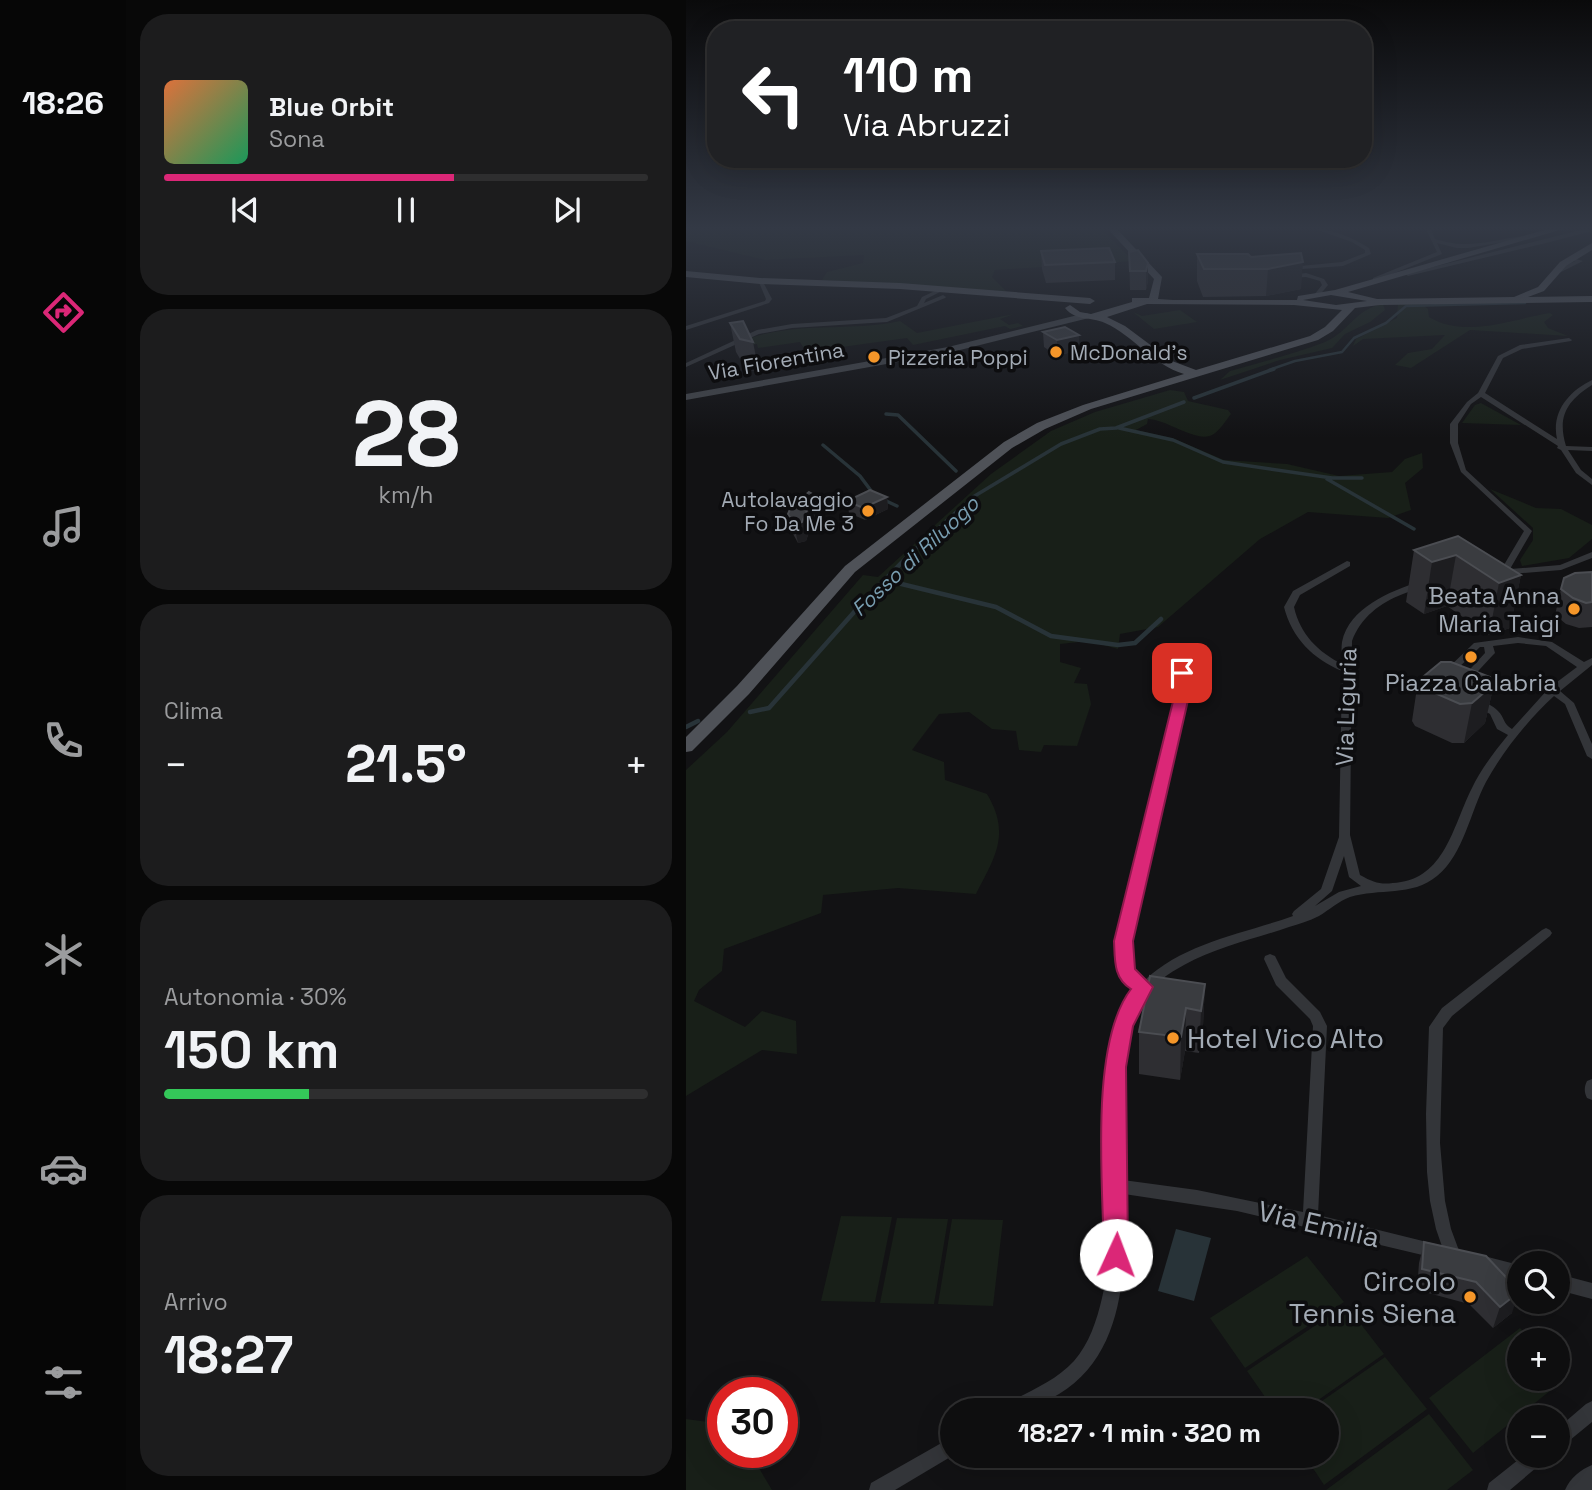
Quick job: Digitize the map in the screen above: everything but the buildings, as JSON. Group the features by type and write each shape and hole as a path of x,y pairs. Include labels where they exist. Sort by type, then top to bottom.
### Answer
{"main road":[{"path":"1018,299 1043,300 1090,316 1173,303 1293,299"},
{"path":"1030,299 1098,302 1141,299"},
{"path":"1113,314 1147,299"},
{"path":"1163,299 1173,303"},
{"path":"1320,299 1339,317"},
{"path":"1347,299 1355,302 1499,299"},
{"path":"1329,308 1355,302 1492,299"},
{"path":"1098,302 1114,307 1113,314"},
{"name":"Via Fiorentina","path":"1037,329 1058,322 1071,310 1098,302"},
{"path":"686,747 743,690 850,569 980,465 1019,439 1064,416 1173,374 1196,374 1314,338 1329,329 1355,302"},
{"path":"1113,314 1173,374"},
{"name":"Via Fiorentina","path":"686,397 948,350 1090,316"}],"street":[{"path":"686,328 764,303 769,299"},
{"path":"917,309 922,299"},
{"path":"686,365 708,357 739,338 762,331 792,326 867,324 897,318 934,299"},
{"path":"1504,573 1528,531 1464,470 1455,450 1454,425 1469,403 1481,394 1498,360 1505,353 1520,347 1569,340"},
{"path":"1592,382 1574,393 1564,406 1559,426 1561,446 1572,466 1592,483"},
{"path":"1481,394 1561,446 1592,449"},
{"path":"1493,574 1561,566 1592,555"},
{"path":"1345,669 1330,663 1314,650 1296,627 1289,607 1291,599 1299,591 1347,564"},
{"name":"Via Liguria","path":"1283,923 1324,894 1334,872 1344,835 1345,669 1349,636 1364,614 1393,594 1427,582"},
{"path":"1032,1398 1070,1375 1086,1360 1097,1342 1113,1279 1116,1186 1113,1115 1117,1056 1127,1013 1143,987 1170,969 1205,952 1310,915 1348,893 1402,887 1436,871 1480,783 1515,734 1553,690 1588,664 1545,642 1525,640 1475,645 1449,673 1459,690 1494,712 1501,727 1515,734"},
{"path":"1459,690 1463,681 1490,653 1488,643"},
{"path":"1143,987 1130,979 1125,970 1123,941 1187,674"},
{"path":"1553,690 1569,703 1592,757"},
{"name":"Via Liguria","path":"1344,835 1357,879 1366,886 1383,890"},
{"path":"1453,1256 1437,1211 1433,1183 1436,1027 1447,1012 1546,933"},
{"path":"1270,959 1281,981 1315,1016 1320,1026 1310,1220"},
{"path":"1591,1094 1592,1085"},
{"name":"Via Emilia","path":"1116,1186 1180,1194 1310,1220 1507,1270"},
{"path":"1570,1285 1592,1291"},
{"path":"1570,1429 1592,1410"},
{"path":"878,1490 940,1453"},
{"path":"1496,1490 1523,1468"},
{"path":"1577,1490 1592,1477"}],"shaded area":[{"path":"1398,303 1421,303 1428,309 1429,317 1443,323 1473,327 1550,313 1553,315 1544,322 1548,328 1568,336 1470,330 1411,368 1395,365 1408,353 1432,349 1445,335 1363,339 1353,346 1356,339 1397,318"},
{"path":"1383,304 1385,310 1370,322 1345,334 1332,348 1280,360 1220,380 1230,371 1325,342 1366,310"},
{"path":"1180,310 1197,322 1154,329 1133,312 1142,316"},
{"path":"1014,314 1000,319 1009,325 1018,323 1023,326 1010,329 1005,326 913,345 907,338 806,352 800,342 758,348 757,344 743,346 745,340 783,331 900,321 917,333"},
{"path":"1170,390 1184,392 1188,401 1228,410 1231,414 1217,431 1205,437 1148,419 1147,424 1136,430 1175,439 1224,460 1287,464 1339,476 1392,472 1405,459 1422,453 1423,468 1405,483 1411,510 1388,518 1308,512 1260,539 1158,627 1120,634 1118,649 1089,641 1060,644 1060,662 1081,668 1074,683 1087,684 1091,704 1077,746 1044,745 1041,752 1019,750 1016,731 992,729 969,712 939,714 912,750 944,762 945,780 987,794 998,821 998,845 976,894 898,888 823,895 821,913 724,949 722,971 699,990 694,1001 745,1027 762,1011 796,1021 797,1054 762,1050 686,1096 686,770 727,732 863,575 878,577 991,474 1051,431 1095,412"},
{"path":"1481,403 1521,425 1462,423 1475,405"},
{"path":"1490,489 1536,508 1561,509 1592,525 1592,539 1569,558 1522,566 1520,560 1533,540 1533,528"},
{"path":"841,1216 892,1217 875,1302 821,1301"},
{"path":"897,1218 948,1219 934,1304 880,1303"},
{"path":"952,1219 1003,1220 993,1306 938,1304"},
{"path":"1176,1229 1211,1238 1194,1301 1158,1291"},
{"path":"1307,1256 1344,1302 1245,1368 1210,1318"},
{"path":"1346,1305 1384,1354 1321,1398 1266,1398 1247,1371"},
{"path":"1507,1338 1507,1391 1550,1391 1533,1405 1507,1405 1507,1426 1473,1453 1429,1398"},
{"path":"1385,1357 1427,1409 1324,1485 1313,1468 1339,1468 1339,1398 1326,1398"},
{"path":"1429,1414 1473,1470 1447,1490 1326,1490"},
{"path":"686,1419 707,1422 707,1468 759,1468 772,1490 686,1490"}],"waterway":[{"name":"Fosso di Riluogo","path":"1269,370 1295,361 1342,352 1354,338 1386,323 1406,306 1525,303"},
{"name":"Fosso di Riluogo","path":"1194,398 1274,369"},
{"name":"Fosso di Riluogo","path":"912,552 973,497 1061,444 1100,429 1116,428 1184,402"},
{"path":"886,414 898,415 956,471"},
{"path":"1119,428 1173,440 1223,462 1332,478 1362,478"},
{"path":"823,445 860,476 872,492"},
{"path":"1327,479 1414,529"},
{"path":"882,499 897,506"},
{"name":"Fosso di Riluogo","path":"750,712 769,708 863,602 912,552"},
{"path":"885,580 996,607 1051,636 1118,645 1135,643 1161,619"},
{"name":"Fosso di Riluogo","path":"686,727 698,721"}],"place":[{"name":"McDonald's","path":"1056,352"},
{"name":"Pizzeria Poppi","path":"874,357"},
{"name":"Autolavaggio Fo Da Me 3","path":"868,511"},
{"name":"Beata Anna Maria Taigi","path":"1574,609"},
{"name":"Piazza Calabria","path":"1471,657"},
{"name":"Hotel Vico Alto","path":"1173,1038"},
{"name":"Circolo Tennis Siena","path":"1470,1297"}],"route":[{"path":"1116,1255 1113,1115 1116,1067 1122,1026 1132,1002 1143,987 1132,981 1125,970 1123,941 1187,674 1182,673"}]}
